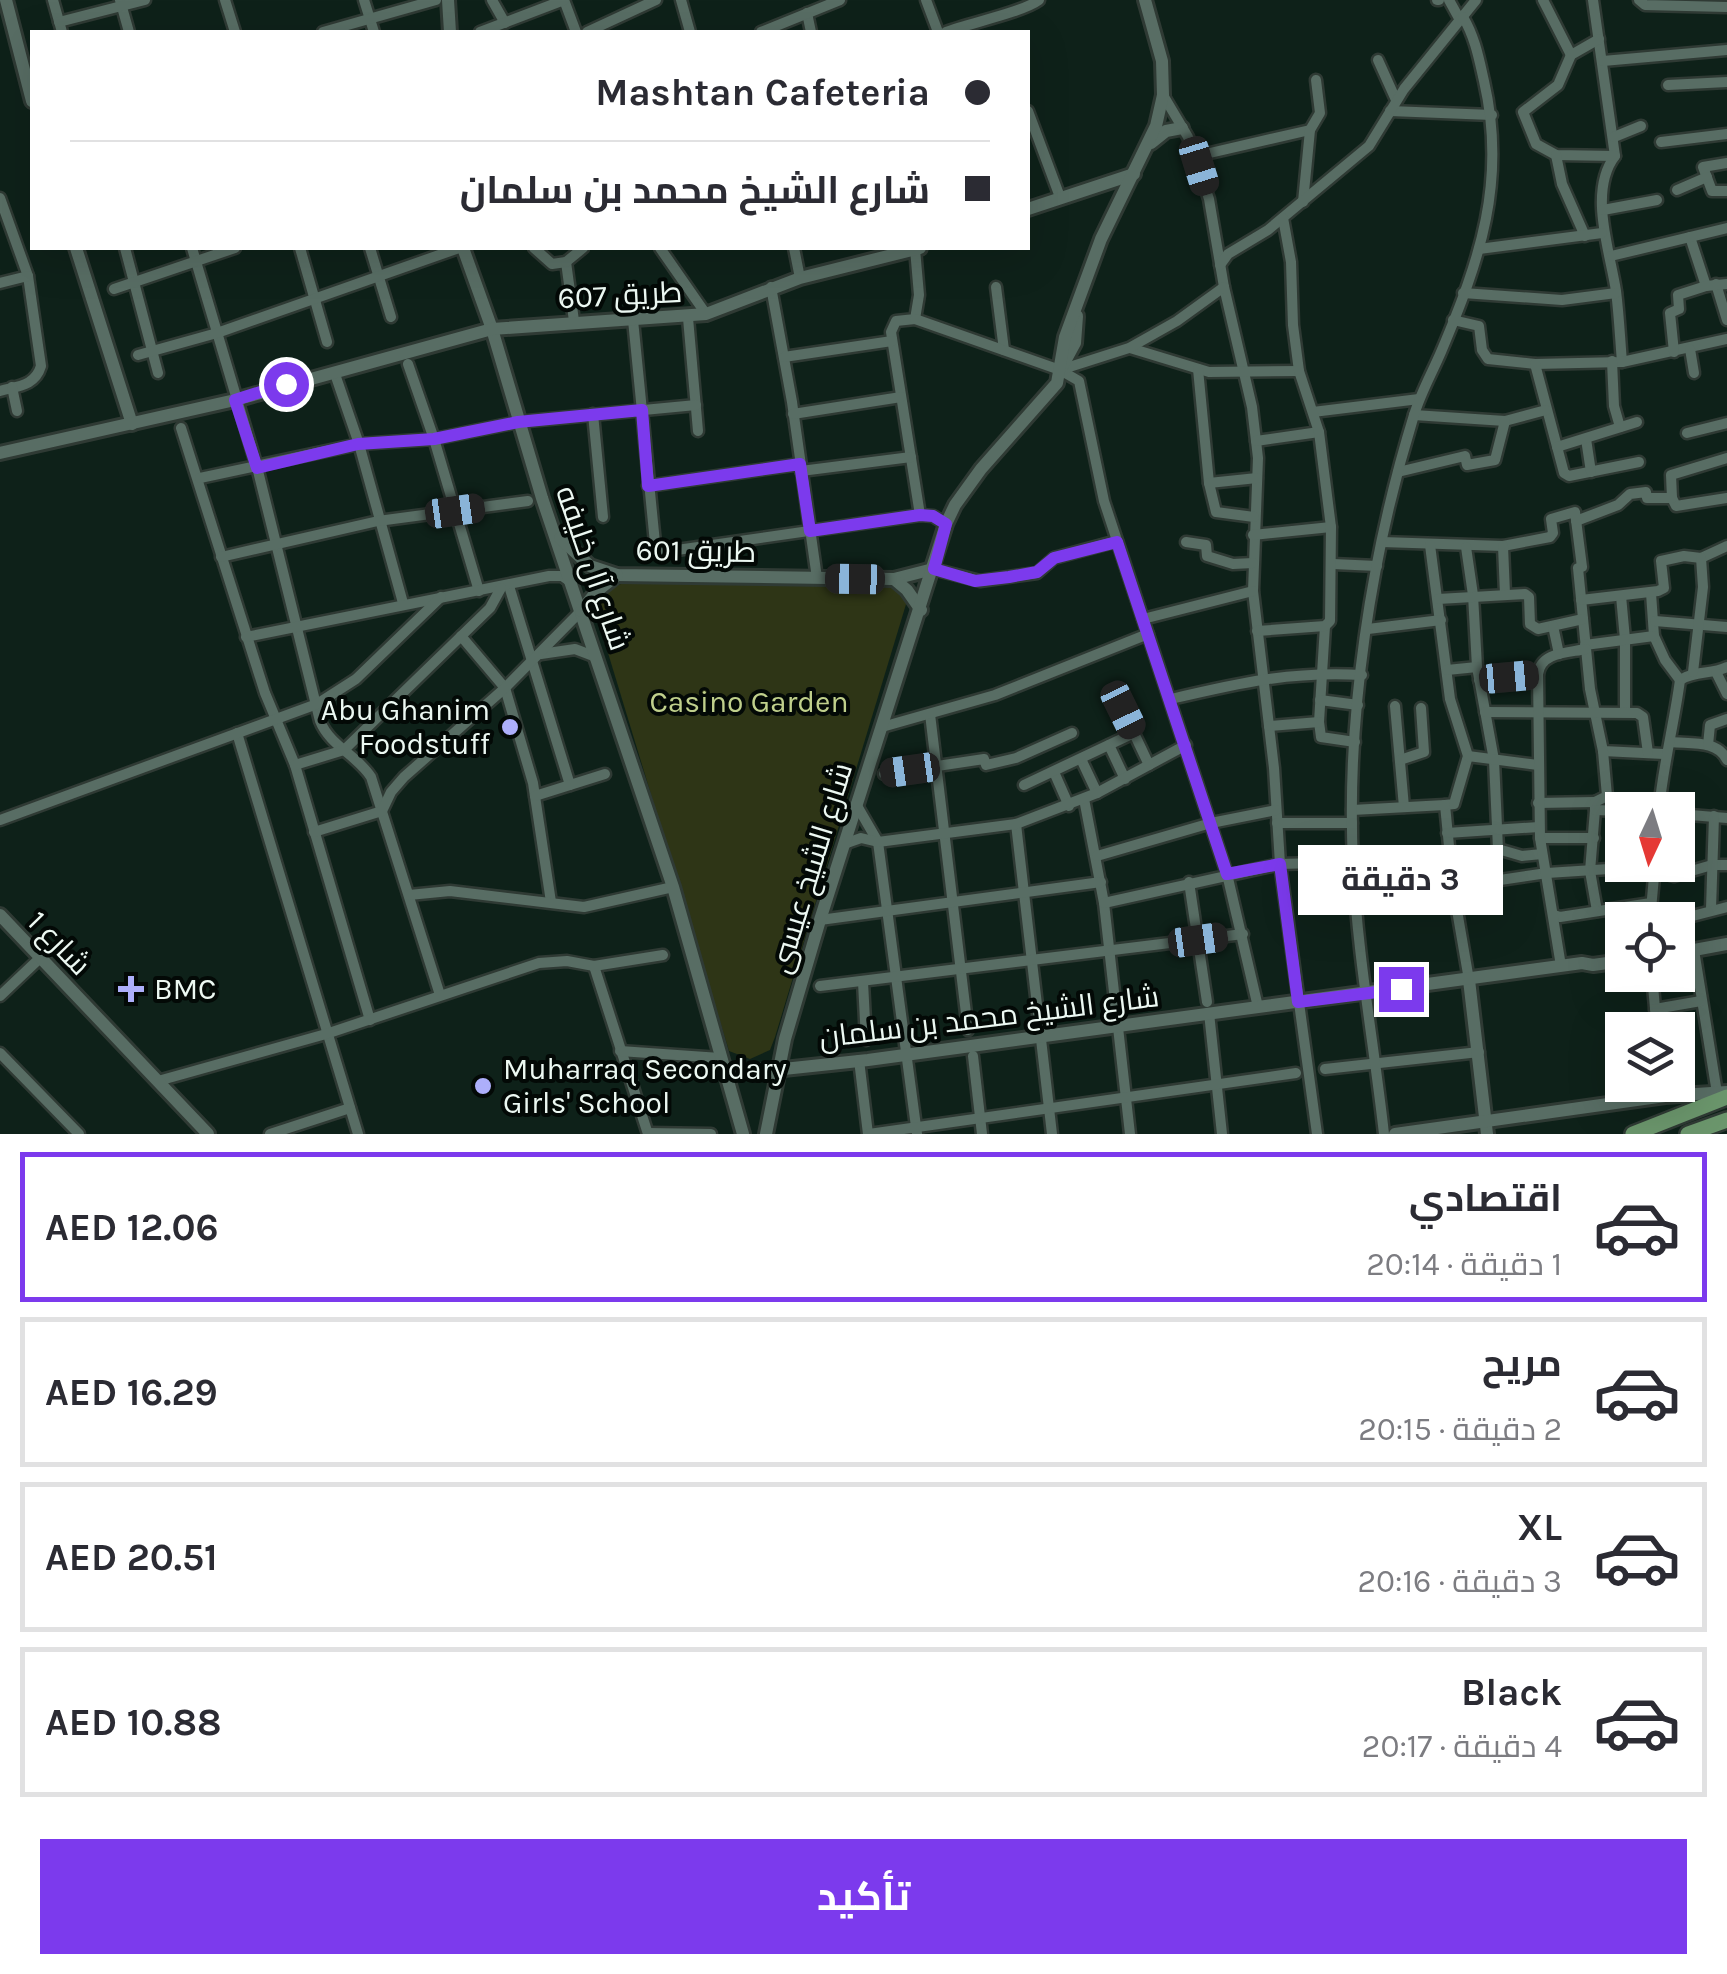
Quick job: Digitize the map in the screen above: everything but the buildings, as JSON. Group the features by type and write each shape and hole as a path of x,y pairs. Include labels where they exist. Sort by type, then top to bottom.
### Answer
{"main road":[{"path":"1633,1134 1724,1094"},
{"path":"1688,1134 1727,1120"}],"street":[{"path":"6,0 30,93"},
{"path":"53,0 61,28 121,3 145,0"},
{"path":"225,0 233,30"},
{"path":"364,0 373,30"},
{"path":"329,30 436,0"},
{"path":"448,0 450,30"},
{"path":"492,0 505,23"},
{"path":"486,30 564,0 575,30"},
{"path":"592,30 656,0"},
{"path":"681,0 689,30"},
{"path":"766,30 840,0"},
{"path":"951,30 1039,0"},
{"name":"شارع الشيخ عيسى","path":"766,1134 777,1070 820,920 946,524 964,490 1055,387 1065,337 1101,239 1149,145 1163,95 1162,61 1145,0"},
{"path":"1384,1134 1352,862 1358,705 1376,566 1398,472 1419,400 1479,250 1493,190 1492,115 1473,34 1449,0"},
{"path":"1220,265 1228,254 1283,218 1369,146 1393,105 1476,0"},
{"path":"1543,0 1570,55"},
{"path":"1593,0 1616,156 1606,168 1602,233 1616,293 1614,406 1620,427"},
{"path":"1638,0 1644,4 1727,7"},
{"path":"927,1 937,30"},
{"path":"121,3 128,30"},
{"path":"807,13 811,30"},
{"path":"978,20 985,30"},
{"path":"1599,40 1570,55 1558,86 1524,112 1536,144 1556,155 1616,156"},
{"path":"1603,61 1727,50"},
{"path":"1378,60 1393,105"},
{"path":"1303,202 1310,130 1320,114 1316,80"},
{"path":"1668,85 1727,82"},
{"path":"1163,95 1196,156 1209,199 1256,441 1253,590 1270,726 1280,864 1317,1134"},
{"path":"1393,105 1492,115"},
{"path":"1030,116 1060,198"},
{"path":"1614,137 1641,126"},
{"path":"1149,145 1166,131 1182,128"},
{"path":"1196,156 1310,130"},
{"path":"1661,142 1727,134"},
{"path":"1556,155 1562,184 1584,236"},
{"path":"1727,162 1703,168 1712,192 1727,190"},
{"path":"1030,207 1134,174"},
{"path":"1678,190 1707,178"},
{"path":"0,198 28,276 41,366 38,376 29,384 6,389 17,411"},
{"path":"1604,210 1657,200"},
{"path":"1283,218 1291,262 1299,371 1318,432 1333,564 1319,722 1322,738 1355,742"},
{"path":"1610,256 1727,228"},
{"path":"1479,250 1602,233"},
{"path":"1690,238 1716,285 1727,320"},
{"path":"77,250 132,424"},
{"path":"127,250 158,373"},
{"path":"193,250 257,468 323,729 371,777 440,996"},
{"path":"114,289 230,250"},
{"path":"301,250 327,342"},
{"path":"371,250 390,317"},
{"path":"138,354 217,333 455,250"},
{"name":"شارع آل خليفه","path":"462,250 492,329 518,422 673,887 743,1134"},
{"path":"536,250 547,262 566,262 581,250"},
{"path":"661,250 706,314"},
{"path":"794,250 800,278"},
{"name":"طريق 607","path":"0,453 235,400 254,400 492,329 706,314 872,253 900,250"},
{"path":"915,319 918,250"},
{"path":"566,262 574,321"},
{"path":"0,283 28,276"},
{"path":"1674,352 1670,313 1678,309 1678,295 1716,285"},
{"path":"771,287 816,578"},
{"path":"1060,370 1129,348 1177,321 1224,287"},
{"path":"996,288 1004,350"},
{"path":"1463,293 1562,300 1616,293"},
{"path":"688,318 698,430"},
{"path":"920,515 892,341 892,325 896,321 915,319 1073,376 1082,388 1104,502 1227,874 1258,1007"},
{"path":"633,320 656,553 920,515 933,516 946,524"},
{"path":"1453,320 1479,326 1482,350 1488,359 1534,364 1617,361 1727,339"},
{"path":"784,357 892,341"},
{"path":"1129,348 1198,369 1246,374 1299,371"},
{"path":"1690,349 1694,372"},
{"path":"408,364 479,592"},
{"path":"1534,364 1564,473 1570,476 1639,462"},
{"path":"1198,369 1209,483 1216,512 1254,517"},
{"path":"335,374 403,603"},
{"path":"793,414 901,397"},
{"path":"1313,412 1419,400"},
{"path":"200,478 358,444 434,439 518,422 696,404"},
{"path":"1414,416 1505,421 1546,410"},
{"path":"593,414 603,517"},
{"path":"1398,472 1465,456 1467,465 1496,460 1505,421"},
{"path":"1557,447 1637,422"},
{"path":"1686,433 1727,423"},
{"path":"182,428 246,637 295,766 370,1020"},
{"path":"1256,441 1318,432"},
{"path":"1586,440 1591,472"},
{"path":"648,486 911,457"},
{"path":"1727,458 1677,472 1670,478 1676,506 1727,498"},
{"path":"1209,483 1257,478"},
{"path":"1382,542 1503,546 1550,538 1551,519 1618,505 1630,494 1646,492 1647,498 1672,498"},
{"path":"221,557 378,522 528,501"},
{"path":"1576,516 1586,647 1604,752 1607,796 1595,806 1590,871 1597,911"},
{"path":"1254,535 1330,527"},
{"name":"طريق 601","path":"555,532 590,566 618,574 894,580 934,569"},
{"path":"934,569 973,581 999,578 1037,572 1054,558 1117,542"},
{"path":"1186,542 1206,544 1207,556 1233,564 1253,563"},
{"path":"1277,823 1454,804 1468,756 1452,708 1430,545"},
{"path":"1466,546 1477,667 1494,760 1498,848 1522,856 1542,854"},
{"path":"1503,546 1504,594"},
{"path":"1581,600 1664,588 1661,561 1684,556 1701,558 1727,546"},
{"path":"1692,672 1703,587 1701,558"},
{"path":"1333,564 1376,566"},
{"name":"طريق 601","path":"581,611 618,574"},
{"path":"246,637 555,575 572,583"},
{"path":"894,580 912,596 920,610"},
{"path":"295,766 344,750 462,636 505,587"},
{"path":"505,587 536,658 570,785"},
{"path":"1143,619 1253,590"},
{"path":"1650,592 1654,636 1680,680 1671,742 1664,754 1661,792"},
{"path":"1438,599 1525,594 1529,597 1529,619 1534,628 1583,618"},
{"path":"1620,596 1625,639 1625,712"},
{"path":"0,820 317,704 356,679 441,597"},
{"path":"314,832 382,811 391,792 404,778 505,688 581,611"},
{"path":"1368,629 1441,620"},
{"path":"1655,621 1727,628"},
{"path":"1257,630 1325,626"},
{"path":"1553,626 1560,654"},
{"path":"882,727 995,695 1148,634"},
{"path":"462,636 505,688 535,796 551,902"},
{"path":"1561,966 1539,833 1539,664 1545,658 1586,647 1654,636"},
{"path":"536,658 575,650 596,656"},
{"path":"1447,670 1477,667"},
{"path":"1680,680 1692,672 1721,669 1727,694"},
{"path":"1170,699 1264,677 1322,672 1362,675"},
{"path":"1479,680 1538,674"},
{"path":"1320,700 1358,705"},
{"path":"1395,706 1404,808"},
{"path":"1400,760 1424,752 1421,708"},
{"path":"1123,710 1149,766"},
{"path":"1485,712 1637,713 1643,717 1648,753"},
{"path":"930,714 968,1030"},
{"path":"1708,745 1710,725 1727,719"},
{"path":"1270,726 1319,722"},
{"path":"237,733 358,1134"},
{"path":"1024,786 1134,733"},
{"path":"884,774 984,760 986,765 1016,758 1072,734"},
{"path":"1671,742 1708,745 1723,751 1727,760"},
{"path":"1110,745 1125,779"},
{"path":"844,844 868,837 878,842 1016,824 1069,806 1186,745"},
{"path":"1604,752 1664,754"},
{"path":"1468,756 1538,765"},
{"path":"1082,759 1097,792"},
{"path":"1054,772 1069,806"},
{"path":"535,796 605,774"},
{"path":"1084,799 1104,903 1130,1134"},
{"path":"1538,803 1605,808"},
{"path":"856,804 878,842 916,1130"},
{"path":"1445,805 1453,887 1490,1130"},
{"path":"1097,856 1211,823 1276,810"},
{"path":"1695,815 1727,818"},
{"path":"1710,909 1714,816"},
{"path":"1016,824 1052,1134"},
{"path":"1447,833 1496,830 1594,838"},
{"path":"1104,903 1280,864 1352,862"},
{"path":"1695,870 1727,865"},
{"path":"1453,887 1546,873 1605,870"},
{"path":"820,920 1101,882"},
{"path":"1189,882 1222,1134"},
{"path":"409,895 450,891 584,907 673,887"},
{"path":"1695,914 1727,907"},
{"path":"1554,915 1605,910"},
{"name":"شارع 1","path":"0,916 208,1134"},
{"path":"820,986 1243,934"},
{"path":"1695,950 1727,944"},
{"path":"158,1081 326,1034 538,964 568,961 594,966 663,955"},
{"path":"1695,957 1701,1001 1724,1094 1695,1092"},
{"path":"0,996 39,959"},
{"name":"شارع الشيخ محمد بن سلمان","path":"722,1065 777,1070 906,1056 1118,1026 1208,1008 1258,1007 1605,962"},
{"path":"594,966 648,1133 711,1134"},
{"path":"863,982 866,1040"},
{"path":"1654,992 1655,1012"},
{"path":"1655,1009 1701,1001"},
{"path":"620,1052 722,1065"},
{"path":"1325,1069 1478,1052"},
{"path":"0,1053 79,1134"},
{"path":"973,1056 982,1134"},
{"path":"859,1060 868,1134 1296,1073"},
{"path":"1395,1134 1490,1130 1612,1102"},
{"path":"270,1134 350,1108"}],"green space":[{"name":"Casino Garden","path":"885,580 902,588 907,601 775,1037 770,1050 750,1059 729,1051 598,620 597,601 612,587 627,582"}],"place":[{"name":"Abu Ghanim Foodstuff","path":"510,727"},
{"name":"BMC","path":"131,989"},
{"name":"Muharraq Secondary Girls' School","path":"483,1086"}],"route":[{"path":"286,384 235,400 257,468 358,444 434,439 518,422 642,410 648,486 800,464 810,531 933,516 946,524 934,569 973,581 1037,572 1054,558 1117,542 1227,874 1280,864 1298,1002 1401,989"}]}
